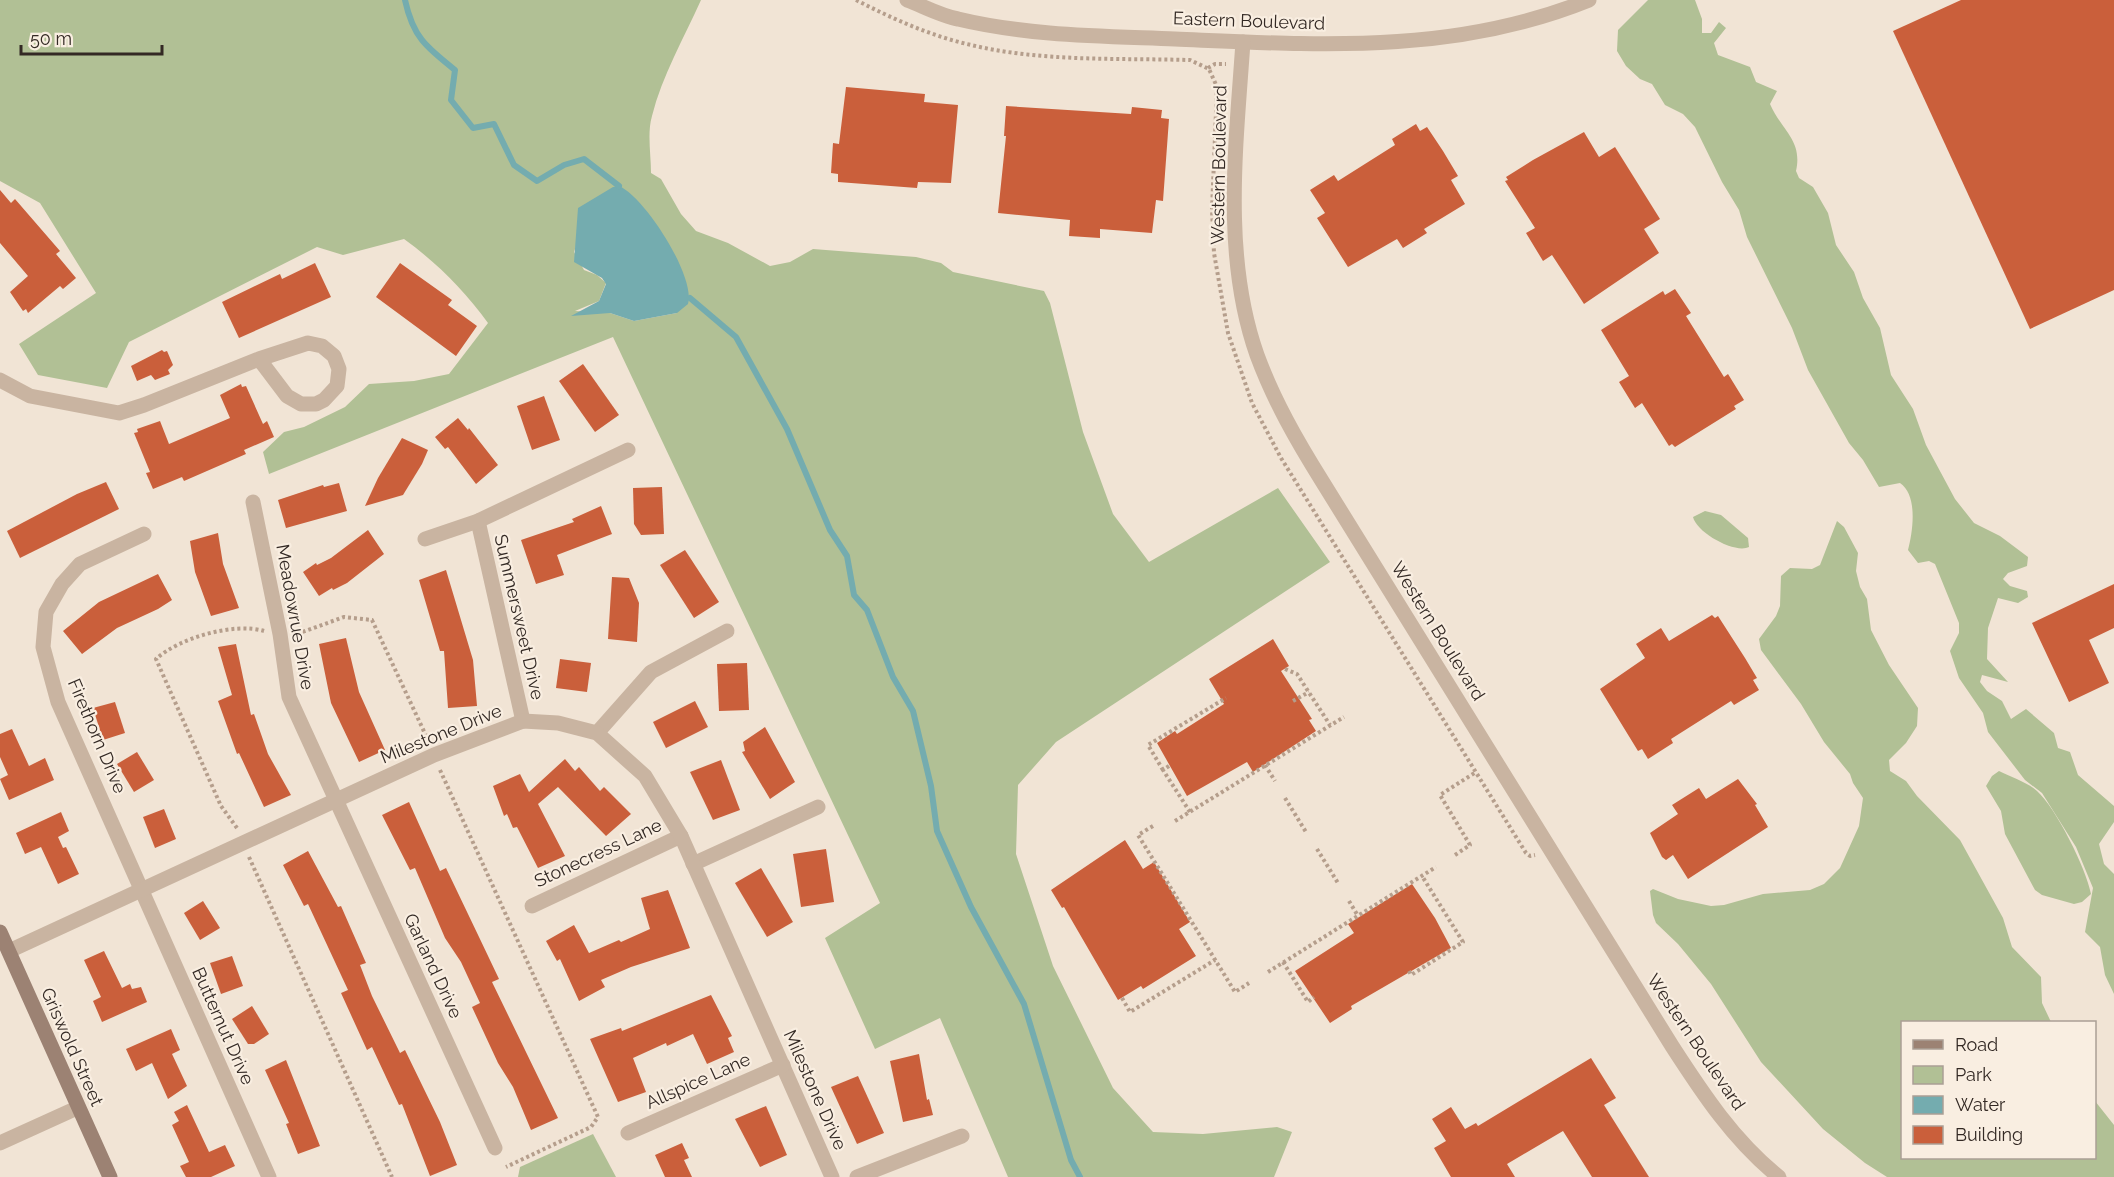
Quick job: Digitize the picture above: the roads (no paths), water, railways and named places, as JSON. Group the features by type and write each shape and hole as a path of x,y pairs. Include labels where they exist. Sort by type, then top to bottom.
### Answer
{"main road":[{"name":"Griswold Street","path":"0,932 77,1108 110,1177"}],"street":[{"name":"Eastern Boulevard","path":"907,0 956,19 1028,32 1299,44 1424,41 1473,35 1553,15 1589,0"},
{"name":"Western Boulevard","path":"1243,42 1234,208 1236,253 1244,309 1257,353 1275,400 1317,473 1672,1046 1709,1103 1740,1141 1779,1177"},
{"path":"0,380 30,396 119,413 259,359 301,344 315,344 329,351 337,362 339,377 337,386 324,400 316,404 301,404 287,396 259,359"},
{"name":"Summersweet Drive","path":"425,539 478,520 628,450"},
{"name":"Meadowrue Drive","path":"253,502 267,560 289,697 334,801"},
{"name":"Summersweet Drive","path":"478,520 523,721"},
{"name":"Firethorn Drive","path":"142,891 58,702 43,647 46,612 62,584 80,564 144,534"},
{"path":"597,733 651,672 727,631"},
{"name":"Milestone Drive","path":"9,951 434,755 523,721 558,723 597,733 645,776 681,836 832,1177"},
{"name":"Garland Drive","path":"334,801 495,1148"},
{"path":"693,864 818,807"},
{"name":"Stonecress Lane","path":"532,906 681,836"},
{"name":"Butternut Drive","path":"142,891 268,1177"},
{"name":"Allspice Lane","path":"628,1133 783,1065"},
{"path":"0,1143 77,1108"},
{"path":"857,1177 962,1136"}],"water":[{"path":"619,186 642,205 677,258 688,292 688,304 677,313 634,321 610,313 571,316 599,301 606,284 602,278 574,262 578,208 613,187"}],"waterway":[{"path":"405,0 412,23 422,40 455,70 451,100 473,128 494,124 514,165 537,181 564,165 584,159 619,186"},
{"path":"690,298 736,337 787,429 830,530 847,556 854,595 867,610 893,677 913,711 931,786 937,831 971,907 1024,1004 1071,1160 1080,1177"}]}
